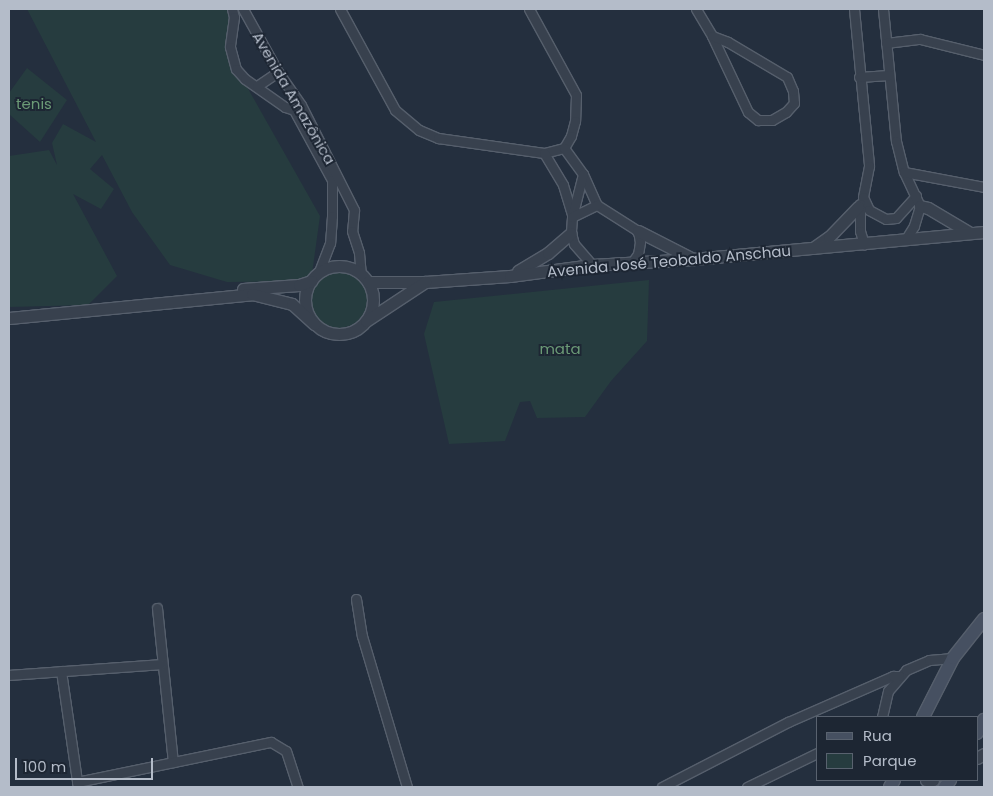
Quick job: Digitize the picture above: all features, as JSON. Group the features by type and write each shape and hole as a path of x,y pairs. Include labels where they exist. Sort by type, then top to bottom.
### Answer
{"main road":[{"path":"924,716 953,658 983,622"}],"street":[{"name":"Avenida Amazônica","path":"232,9 234,17 230,48 236,69 245,79 285,107 298,108"},
{"name":"Avenida Amazônica","path":"243,9 354,210 352,231 364,278"},
{"path":"340,9 395,110 419,130 438,138 544,153 564,148 572,136 575,121 576,95 529,9"},
{"path":"696,9 712,36 748,112 758,120 772,120 786,112 794,103 793,91 787,77 728,42 712,36"},
{"path":"854,9 869,166 861,202 860,231 864,244"},
{"path":"883,9 896,141 904,172 918,201 970,233"},
{"path":"886,43 920,39 984,55"},
{"path":"257,86 278,72"},
{"path":"859,77 889,75"},
{"name":"Avenida Amazônica","path":"298,108 332,180 330,243 315,276"},
{"path":"564,148 583,174 597,205 638,231 694,260"},
{"path":"544,153 563,185 572,217"},
{"path":"904,172 984,188"},
{"path":"583,174 572,217 571,233 574,244 592,265"},
{"path":"861,202 869,210 886,219 896,218 918,201"},
{"path":"906,240 914,226 918,201"},
{"path":"812,249 829,237 861,202"},
{"path":"572,217 597,205"},
{"path":"631,264 638,254 640,242 638,231"},
{"name":"Avenida José Teobaldo Anschau","path":"364,322 426,282 510,276 592,265 694,260 984,232"},
{"path":"510,276 532,264 571,233"},
{"path":"9,313 298,285 330,267 342,266 364,278 426,282"},
{"path":"314,324 308,314 305,303 306,291 315,276"},
{"path":"9,318 252,294 292,304 324,331 336,334 356,329 364,322 373,302 364,278"},
{"path":"356,599 362,636 407,787"},
{"path":"157,608 173,762"},
{"path":"882,716 885,699 899,676 921,662 953,658"},
{"path":"9,675 162,664"},
{"path":"61,671 78,784 270,742 286,751 298,787"},
{"path":"662,787 788,722 893,676 899,676"},
{"path":"747,787 816,753"},
{"path":"680,778 684,787"}],"green space":[{"path":"27,9 227,9 242,78 320,216 311,281 227,282 170,265 132,212 102,155 90,169 114,189 101,209 73,194 117,276 88,305 9,307 9,156 49,150 57,165 52,143 63,124 96,142"},
{"name":"tenis","path":"27,68 67,100 40,142 9,114 9,93"},
{"path":"339,272 350,274 359,280 365,289 367,300 365,311 359,320 350,326 339,328 328,326 319,320 313,311 311,300 313,289 319,280 328,274"},
{"name":"mata","path":"649,280 647,341 611,381 585,417 537,418 530,401 520,402 505,441 449,444 424,334 434,302"}]}
